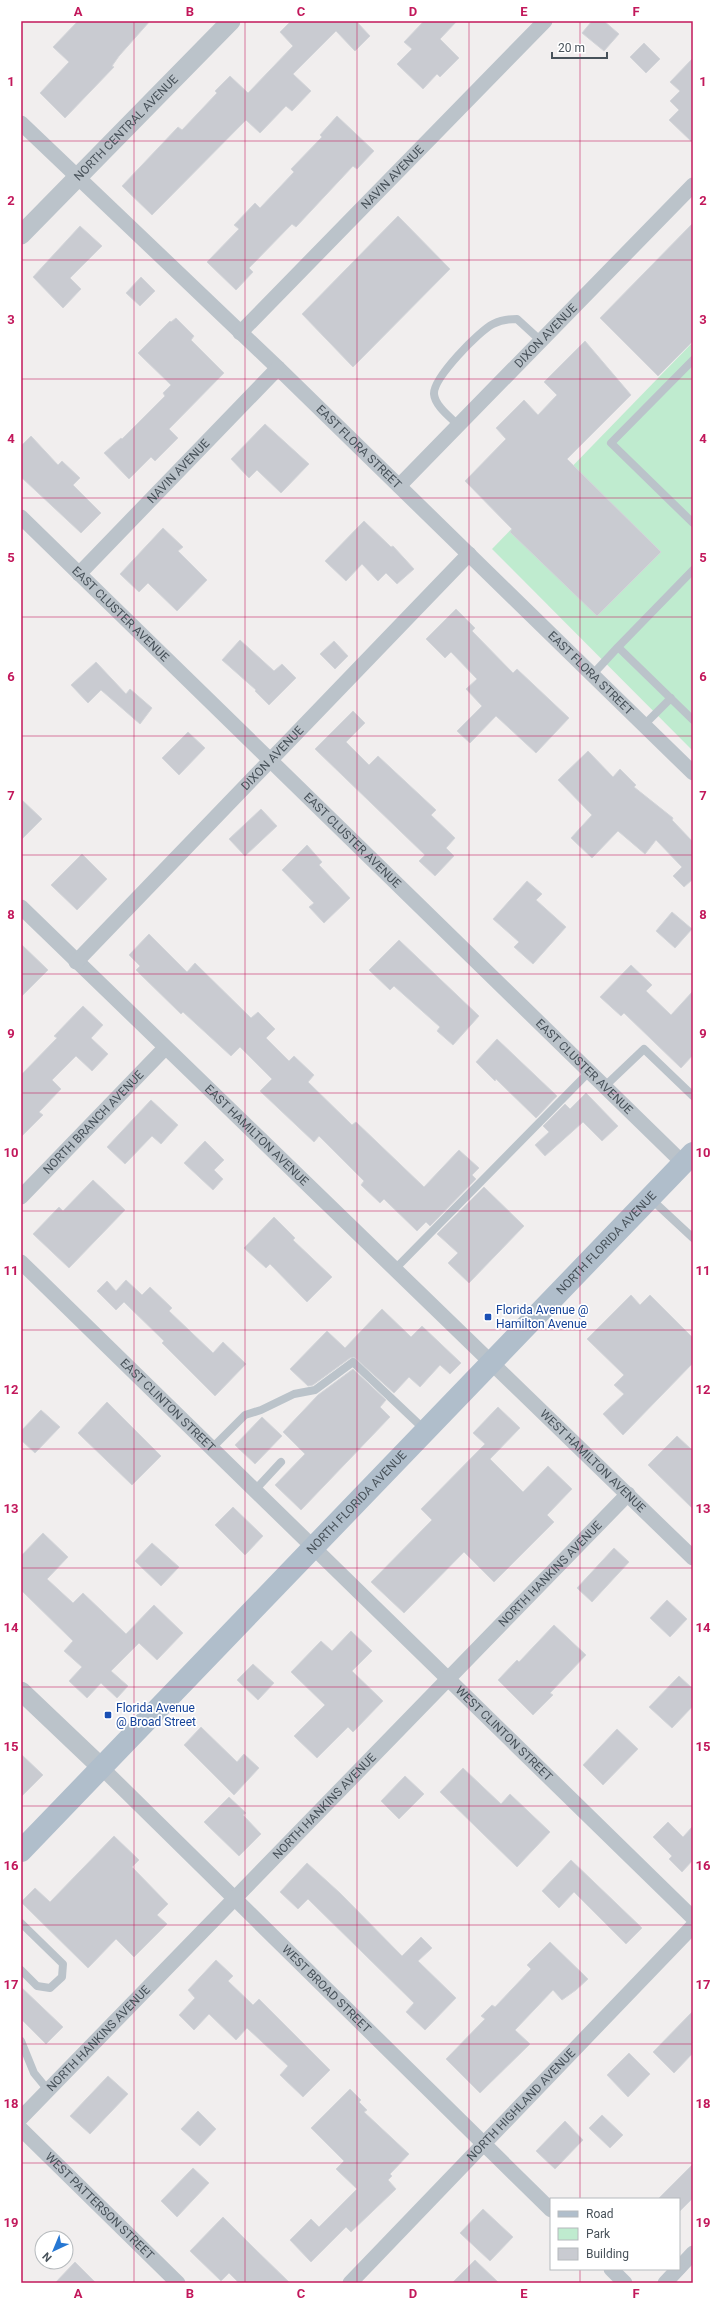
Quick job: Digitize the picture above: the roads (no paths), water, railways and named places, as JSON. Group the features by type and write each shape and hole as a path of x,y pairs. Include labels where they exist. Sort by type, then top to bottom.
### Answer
{"main road":[{"name":"NORTH FLORIDA AVENUE","path":"21,1851 427,1432 688,1158"}],"street":[{"name":"NORTH CENTRAL AVENUE","path":"21,235 231,21"},
{"name":"NAVIN AVENUE","path":"240,333 545,21"},
{"name":"EAST FLORA STREET","path":"21,123 278,368 693,773"},
{"name":"DIXON AVENUE","path":"398,486 693,186"},
{"name":"NAVIN AVENUE","path":"79,574 278,368"},
{"name":"EAST CLUSTER AVENUE","path":"21,517 269,762 604,1087 688,1158"},
{"name":"DIXON AVENUE","path":"76,962 469,554"},
{"name":"EAST HAMILTON AVENUE","path":"21,907 165,1048 396,1268 493,1363"},
{"name":"NORTH BRANCH AVENUE","path":"21,1197 165,1048"},
{"name":"EAST CLINTON STREET","path":"21,1262 315,1548"},
{"name":"WEST HAMILTON AVENUE","path":"493,1363 693,1558"},
{"name":"NORTH HANKINS AVENUE","path":"21,2118 234,1897 628,1494"},
{"name":"WEST CLINTON STREET","path":"315,1548 693,1918"},
{"path":"21,1691 102,1768"},
{"name":"WEST BROAD STREET","path":"102,1768 550,2209"},
{"name":"NORTH HIGHLAND AVENUE","path":"350,2283 693,1926"},
{"name":"WEST PATTERSON STREET","path":"21,2129 178,2283"},
{"path":"680,2266 693,2254"},
{"path":"612,2270 625,2283"},
{"path":"664,2283 676,2270"}],"lane":[{"path":"458,425 436,402 434,393 437,381 471,343 492,325 507,319 517,319 541,341"},
{"path":"693,360 611,443 693,523"},
{"path":"593,674 693,570"},
{"path":"618,647 693,720"},
{"path":"644,725 671,698"},
{"path":"604,1087 644,1049 693,1096"},
{"path":"396,1268 589,1072"},
{"path":"650,1198 693,1238"},
{"path":"212,1448 245,1415 261,1410 294,1394 315,1390 353,1362 427,1432"},
{"path":"255,1490 281,1462"},
{"path":"21,1923 63,1964 62,1977 50,1988 36,1986 21,1970"},
{"path":"21,2040 34,2073 48,2090"}],"place":[{"name":"Florida Avenue @ Hamilton Avenue","path":"488,1317"},
{"name":"Florida Avenue @ Broad Street","path":"108,1715"}]}
